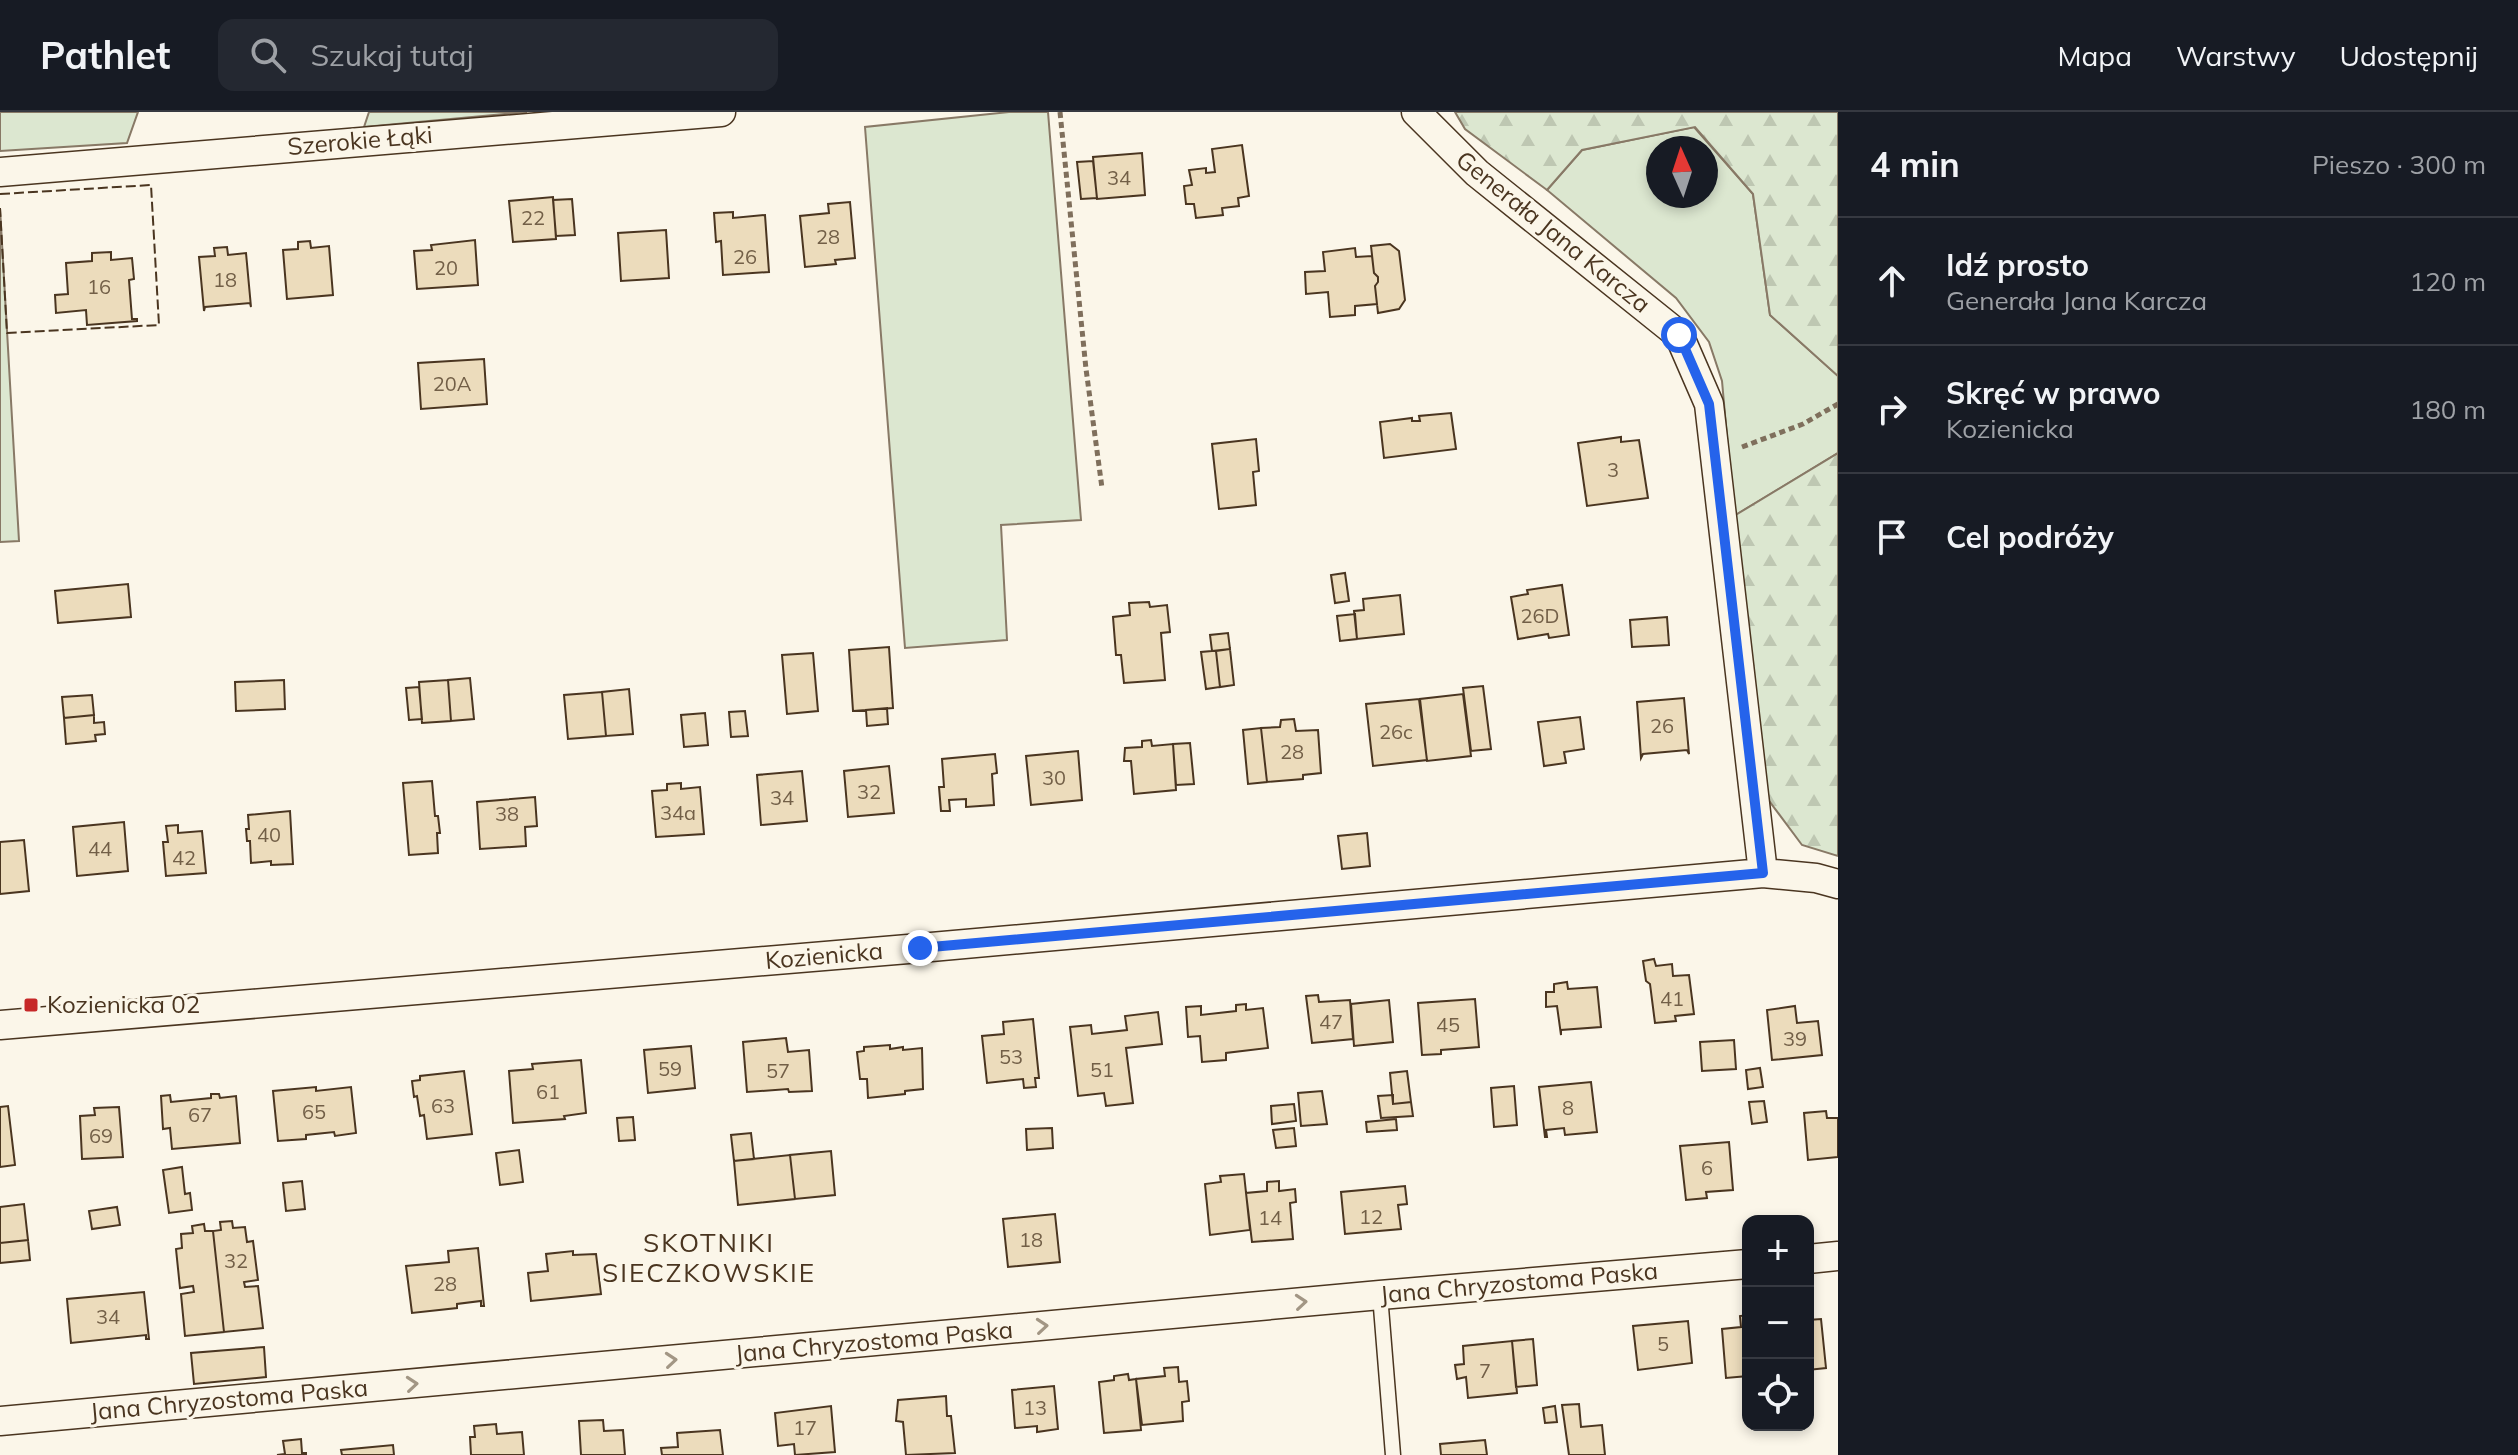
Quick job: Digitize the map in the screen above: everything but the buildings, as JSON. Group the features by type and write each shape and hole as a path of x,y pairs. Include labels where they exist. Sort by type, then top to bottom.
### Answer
{"street":[{"name":"Szerokie Łąki","path":"0,172 721,112"},
{"name":"Generała Jana Karcza","path":"1416,112 1477,173 1679,335 1709,404 1763,873"},
{"name":"Kozienicka","path":"0,1025 1763,873 1816,878 1838,884"},
{"path":"1814,1258 1838,1256"},
{"name":"Jana Chryzostoma Paska","path":"0,1421 1742,1265"}],"lane":[{"path":"1380,1295 1393,1455"}],"path":[{"path":"1060,112 1086,369 1102,488"},
{"path":"1715,458 1803,424 1838,404"}],"green space":[{"path":"0,112 138,112 127,143 0,151"},
{"path":"369,112 527,112 364,127"},
{"path":"1009,112 1048,112 1081,520 1001,525 1007,640 905,648 865,127"},
{"path":"1455,112 1838,112 1838,376 1770,315 1753,194 1718,154 1718,136 1703,136 1695,127 1582,150 1547,190 1465,129"},
{"path":"1694,127 1702,136 1650,136"},
{"path":"1646,137 1646,208 1718,208 1718,154 1753,194 1770,315 1838,376 1838,453 1734,516 1722,381 1709,342 1676,298 1547,190 1582,150"},
{"path":"0,208 19,541 0,542"},
{"path":"1838,453 1838,856 1802,845 1764,794 1734,516"}],"fence":[{"path":"0,194 151,185 159,325 7,333 0,208"}],"place":[{"name":"Kozienicka 02","path":"31,1005"}],"district":[{"name":"SKOTNIKI SIECZKOWSKIE","path":"709,1258"}],"route":[{"path":"920,948 1763,873 1709,404 1679,335"}]}
